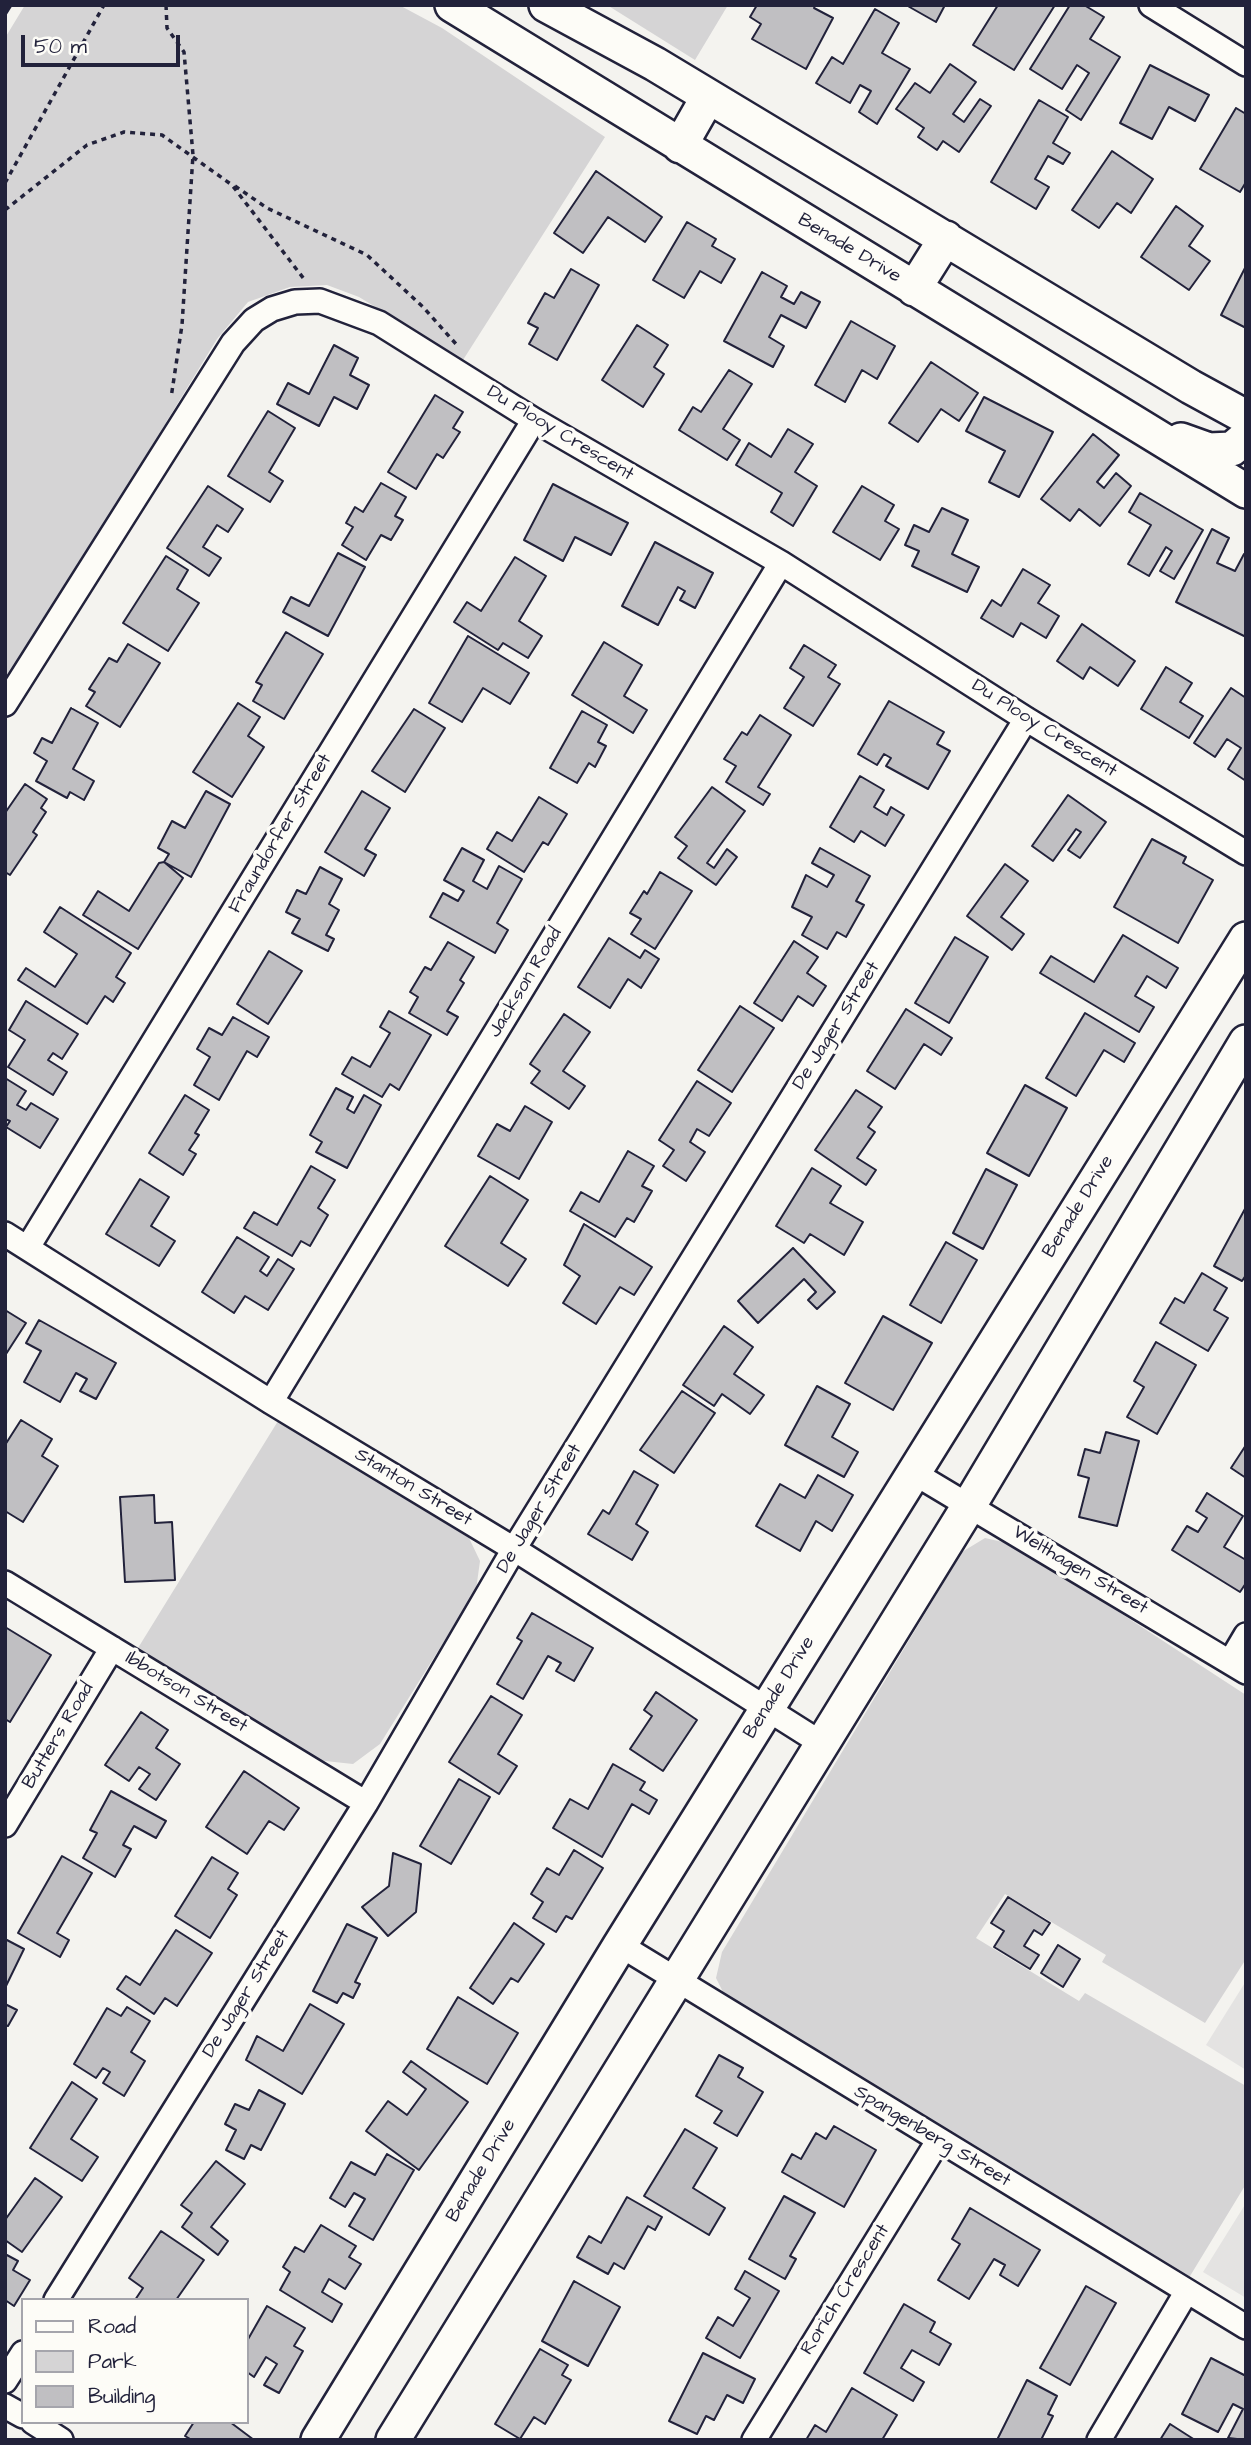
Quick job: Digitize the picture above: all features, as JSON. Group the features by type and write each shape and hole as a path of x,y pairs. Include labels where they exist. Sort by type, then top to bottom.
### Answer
{"street":[{"name":"Benade Drive","path":"452,5 1246,491"},
{"path":"547,5 655,64 1191,387 1246,417"},
{"path":"1151,5 1177,12 1246,64"},
{"path":"680,146 708,97"},
{"path":"914,289 946,238"},
{"name":"Du Plooy Crescent","path":"5,704 233,343 254,320 272,309 295,302 320,300 379,323 534,420 781,563 1026,719 1246,853"},
{"path":"1191,387 1230,400 1246,397"},
{"name":"Fraundorfer Street","path":"28,1247 534,420"},
{"path":"1135,424 1209,450 1232,449 1246,437"},
{"name":"Jackson Road","path":"271,1402 781,563"},
{"name":"De Jager Street","path":"57,2298 366,1803 514,1549 1026,719"},
{"name":"Benade Drive","path":"318,2440 620,1945 1246,939"},
{"path":"393,2440 970,1504 1246,1042"},
{"name":"Stanton Street","path":"5,1234 821,1742"},
{"name":"Welthagen Street","path":"914,1473 970,1504 1238,1667"},
{"name":"Ibbotson Street","path":"5,1583 366,1803"},
{"path":"1238,1667 1246,1635"},
{"name":"Butters Road","path":"5,1825 112,1648"},
{"name":"Spangenberg Street","path":"620,1945 1246,2326"},
{"name":"Rorich Crescent","path":"754,2440 938,2141"},
{"path":"1099,2440 1186,2291"},
{"path":"5,2381 21,2356"},
{"path":"5,2406 21,2415"},
{"path":"36,2424 61,2440"}],"path":[{"path":"5,183 104,5"},
{"path":"166,5 167,28 184,52 194,155 182,325 170,405"},
{"path":"5,210 87,145 124,132 162,135 267,208 367,255 423,307 461,350 459,372"},
{"path":"232,184 320,300"}],"shaded area":[{"path":"1246,1981 1246,2070 1206,2045"},
{"path":"1246,2203 1246,2298 1203,2272"}],"green space":[{"path":"25,5 399,5 442,28 605,137 463,360 359,297 327,285 290,287 248,302 217,339 5,686 5,38"},
{"path":"607,5 728,5 695,60"},
{"path":"278,1421 469,1538 480,1561 476,1590 380,1744 353,1764 316,1760 138,1648"},
{"path":"985,1538 1016,1545 1246,1695 1246,1959 1205,2023 1102,1962 1106,1955 1005,1894 976,1938 1079,2001 1085,1993 1246,2086 1246,2184 1187,2281 725,1996 716,1978 722,1952 962,1552"}],"building":[{"path":"757,5 816,5 814,8 833,18 806,69 752,39 761,24 750,17"},
{"path":"906,5 945,5 936,22"},
{"path":"998,5 1055,5 1014,70 973,45"},
{"path":"1070,5 1084,5 1104,17 1090,39 1120,57 1081,120 1066,110 1089,73 1077,65 1062,89 1030,69"},
{"path":"875,9 899,23 882,53 910,69 877,124 859,112 871,91 860,85 850,103 816,83 832,57 843,64"},
{"path":"950,64 976,82 953,114 964,122 980,99 991,106 959,152 943,141 937,150 918,137 924,128 896,109 915,83 930,93"},
{"path":"1150,65 1209,95 1195,121 1169,107 1152,139 1120,123"},
{"path":"1039,100 1068,117 1053,143 1070,153 1063,164 1048,156 1035,179 1049,187 1036,209 991,182"},
{"path":"1236,108 1246,114 1246,182 1240,192 1200,169"},
{"path":"1112,151 1153,179 1131,213 1117,203 1099,228 1072,210"},
{"path":"596,171 662,217 645,242 608,217 583,253 554,233"},
{"path":"1176,206 1203,226 1189,246 1210,261 1189,290 1141,257"},
{"path":"687,222 716,239 712,246 735,259 721,283 700,271 684,298 653,280"},
{"path":"1246,266 1246,328 1221,315"},
{"path":"571,269 599,285 557,360 529,344 538,328 528,323 545,293 554,298"},
{"path":"762,272 787,286 781,297 794,304 801,292 820,302 806,328 781,315 769,337 784,346 773,367 724,341"},
{"path":"851,321 895,346 877,379 862,370 845,402 815,385"},
{"path":"637,325 668,345 654,367 664,374 643,407 602,380"},
{"path":"334,345 358,358 350,375 369,385 357,409 334,397 319,426 277,404 288,383 309,394"},
{"path":"931,362 978,393 959,421 941,409 918,442 889,423"},
{"path":"729,370 752,384 723,429 740,440 727,460 679,430 693,407 701,412"},
{"path":"435,395 463,412 453,428 460,432 443,458 437,454 416,489 388,472"},
{"path":"984,397 1053,432 1019,497 989,482 1005,451 966,431"},
{"path":"268,411 295,428 269,472 283,481 270,502 228,476"},
{"path":"788,429 813,444 795,472 817,486 793,526 771,512 782,493 736,465 749,443 771,457"},
{"path":"1093,434 1119,455 1097,482 1104,488 1116,473 1131,486 1100,526 1079,509 1070,521 1041,499"},
{"path":"381,483 406,497 395,516 403,520 391,540 381,535 366,560 342,545 353,527 346,523 355,507 363,512"},
{"path":"553,484 628,523 611,555 575,537 563,561 524,540"},
{"path":"208,486 243,509 228,532 217,525 203,547 221,558 209,576 167,548"},
{"path":"862,486 894,505 885,521 899,529 880,560 833,532"},
{"path":"1140,493 1203,530 1174,579 1160,571 1172,551 1166,547 1149,576 1128,564 1151,525 1129,512"},
{"path":"942,508 968,520 952,554 979,567 967,592 912,566 919,551 905,545 914,525 929,532"},
{"path":"1212,529 1229,538 1217,563 1235,571 1244,554 1246,555 1246,637 1176,602"},
{"path":"655,542 713,573 695,608 680,600 685,591 678,587 658,625 622,606"},
{"path":"338,553 365,567 328,636 283,612 291,597 309,606"},
{"path":"166,556 188,570 177,589 199,603 168,651 123,623"},
{"path":"515,557 546,576 519,621 542,636 528,658 503,643 498,650 454,622 467,602 481,611"},
{"path":"1023,569 1050,585 1038,603 1059,616 1046,638 1021,623 1013,637 981,618 992,600 1001,606"},
{"path":"1082,624 1135,661 1118,686 1090,667 1083,679 1057,661"},
{"path":"286,632 323,654 284,719 253,701 262,685 256,682"},
{"path":"468,636 529,673 510,704 483,688 462,722 429,703"},
{"path":"604,642 642,665 624,696 647,710 633,733 572,695"},
{"path":"128,644 160,663 120,727 86,706 95,692 89,689 109,658 117,662"},
{"path":"804,645 836,665 828,677 840,684 813,726 784,708 804,677 790,668"},
{"path":"1166,667 1192,683 1180,702 1203,716 1189,738 1141,709"},
{"path":"1231,688 1246,698 1246,781 1228,769 1241,748 1227,739 1215,757 1194,743"},
{"path":"889,701 944,732 937,744 950,751 928,789 886,766 891,758 884,754 877,765 858,754"},
{"path":"238,703 260,717 248,736 264,747 232,797 193,772"},
{"path":"71,708 98,723 73,769 94,781 84,800 70,792 67,798 36,781 47,761 34,753 42,738 52,743"},
{"path":"414,709 445,728 405,792 372,771"},
{"path":"582,711 607,725 598,742 606,746 595,767 589,763 577,783 550,768"},
{"path":"760,715 791,735 758,787 770,794 763,805 726,782 736,766 724,759 742,732 747,735"},
{"path":"860,776 884,790 874,807 887,815 891,807 904,815 885,846 861,831 854,842 830,827"},
{"path":"25,784 47,799 41,808 46,812 33,832 37,835 10,875 5,872 5,813"},
{"path":"712,787 745,811 707,863 714,868 727,849 737,857 716,885 678,858 687,846 675,837"},
{"path":"206,791 230,804 191,877 164,862 169,854 158,848 172,821 185,828"},
{"path":"362,791 390,808 365,849 376,855 364,876 325,852"},
{"path":"1068,795 1106,822 1080,858 1068,850 1081,832 1076,829 1053,861 1032,846"},
{"path":"539,797 567,814 548,845 543,842 524,872 487,849 497,832 512,841"},
{"path":"1152,839 1186,857 1183,863 1213,880 1178,943 1114,907"},
{"path":"462,848 484,860 473,881 487,889 499,866 522,879 497,923 508,930 495,953 430,917 443,893 458,901 464,891 444,880"},
{"path":"820,848 870,876 856,901 864,905 846,937 837,932 827,949 802,935 812,917 792,907 806,875 827,887 834,875 812,863"},
{"path":"164,862 183,878 138,949 83,915 98,891 129,911 159,863"},
{"path":"1005,864 1028,881 1001,917 1024,934 1012,950 967,916"},
{"path":"320,867 342,879 329,904 339,910 326,935 334,939 328,951 292,933 300,919 286,912 297,890 306,894"},
{"path":"660,872 692,891 655,949 631,934 641,919 630,913 644,891 647,894"},
{"path":"60,907 131,953 116,977 125,983 113,1002 105,996 87,1024 18,980 26,968 55,987 77,954 44,932"},
{"path":"1123,935 1178,968 1166,988 1147,976 1135,996 1154,1007 1139,1032 1040,973 1051,956 1094,982"},
{"path":"955,937 988,957 949,1023 915,1003"},
{"path":"609,938 640,958 645,950 659,959 641,988 628,979 610,1008 578,987"},
{"path":"794,941 818,957 807,973 826,986 813,1006 798,996 782,1021 754,1003"},
{"path":"448,942 474,957 460,980 464,983 447,1011 458,1017 447,1035 409,1013 418,997 410,992 425,967 431,970"},
{"path":"269,951 302,971 268,1024 237,1004"},
{"path":"26,1001 78,1034 62,1059 53,1053 48,1060 67,1072 53,1095 8,1067 25,1040 9,1030"},
{"path":"740,1006 774,1028 732,1092 698,1070"},
{"path":"906,1009 952,1038 941,1055 924,1044 895,1089 867,1071"},
{"path":"389,1011 431,1035 399,1090 390,1084 382,1097 342,1074 352,1057 370,1067 390,1033 380,1027"},
{"path":"1085,1013 1135,1043 1124,1062 1104,1050 1076,1096 1046,1078"},
{"path":"564,1014 590,1032 563,1071 585,1086 569,1109 531,1083 540,1071 530,1064"},
{"path":"233,1017 269,1037 257,1057 247,1051 219,1100 194,1085 210,1057 197,1049 209,1028 222,1035"},
{"path":"5,1078 26,1091 17,1105 26,1110 31,1103 58,1119 40,1148 6,1127 10,1121 5,1119"},
{"path":"697,1081 731,1103 709,1136 697,1129 690,1142 705,1152 686,1181 663,1166 674,1150 659,1140"},
{"path":"1025,1085 1067,1108 1029,1176 987,1153"},
{"path":"336,1088 353,1097 347,1109 354,1113 364,1095 381,1105 347,1168 316,1152 322,1142 310,1135"},
{"path":"856,1090 882,1107 868,1127 875,1132 857,1158 876,1170 866,1185 815,1150"},
{"path":"185,1095 209,1110 195,1133 199,1135 189,1150 196,1154 183,1175 149,1153"},
{"path":"525,1106 552,1122 519,1179 478,1156 497,1124 510,1131"},
{"path":"628,1151 654,1166 642,1186 652,1191 634,1222 627,1218 615,1237 570,1211 581,1192 599,1202"},
{"path":"311,1166 335,1180 318,1208 328,1215 310,1246 301,1241 292,1256 244,1228 254,1212 277,1225"},
{"path":"812,1168 841,1186 830,1203 863,1222 844,1255 810,1234 804,1243 776,1226"},
{"path":"986,1169 1017,1185 983,1249 953,1233"},
{"path":"490,1176 528,1200 501,1243 526,1259 508,1286 445,1246"},
{"path":"140,1179 169,1197 151,1226 175,1241 159,1266 106,1234"},
{"path":"1246,1207 1246,1275 1242,1281 1214,1266"},
{"path":"584,1224 652,1267 634,1295 620,1287 596,1324 563,1303 580,1276 564,1265"},
{"path":"237,1237 269,1257 260,1271 267,1276 278,1259 294,1269 268,1310 245,1296 234,1313 202,1292"},
{"path":"946,1242 977,1260 941,1323 910,1305"},
{"path":"793,1248 835,1292 817,1309 808,1300 816,1292 804,1279 758,1323 738,1301"},
{"path":"1202,1273 1227,1288 1214,1310 1228,1318 1208,1351 1160,1323 1175,1298 1184,1303"},
{"path":"5,1310 26,1323 6,1354 5,1354"},
{"path":"883,1316 932,1343 893,1410 845,1383"},
{"path":"39,1320 116,1363 96,1399 80,1391 87,1379 76,1373 60,1402 24,1382 41,1351 26,1343"},
{"path":"724,1326 753,1347 734,1374 764,1395 750,1414 722,1394 714,1406 683,1385"},
{"path":"1156,1342 1196,1365 1157,1434 1127,1417 1144,1387 1134,1381"},
{"path":"817,1386 850,1404 832,1437 858,1452 844,1477 785,1445"},
{"path":"682,1391 715,1413 674,1473 640,1450"},
{"path":"21,1420 52,1439 42,1456 58,1466 23,1522 5,1511 5,1445"},
{"path":"1106,1432 1139,1441 1117,1526 1079,1517 1089,1478 1078,1475 1085,1449 1100,1453"},
{"path":"1246,1445 1246,1478 1231,1468"},
{"path":"634,1471 658,1485 636,1524 648,1532 632,1560 588,1534 603,1510 609,1514"},
{"path":"818,1475 853,1495 832,1531 816,1521 800,1551 756,1526 780,1484 805,1498"},
{"path":"1207,1493 1243,1516 1224,1547 1246,1560 1246,1583 1240,1592 1172,1550 1187,1526 1198,1532 1207,1518 1196,1511"},
{"path":"154,1495 155,1523 172,1522 175,1580 125,1582 120,1497"},
{"path":"532,1613 593,1648 574,1681 556,1671 561,1663 548,1656 523,1699 497,1684 522,1641 517,1638"},
{"path":"5,1627 51,1655 10,1722 5,1719"},
{"path":"656,1692 697,1720 663,1771 630,1749 652,1716 644,1710"},
{"path":"491,1696 522,1715 498,1754 517,1766 499,1794 449,1762"},
{"path":"141,1712 168,1730 156,1748 180,1764 156,1800 139,1789 150,1774 139,1767 129,1781 105,1765"},
{"path":"613,1764 645,1782 640,1790 657,1800 649,1814 632,1804 602,1857 553,1828 570,1799 588,1809"},
{"path":"244,1771 299,1808 284,1830 269,1821 247,1854 206,1827"},
{"path":"459,1779 490,1797 451,1864 420,1846"},
{"path":"111,1791 166,1821 156,1838 134,1826 123,1845 131,1849 115,1877 83,1858 97,1833 90,1830"},
{"path":"574,1850 603,1868 572,1919 566,1916 556,1932 533,1918 543,1902 531,1894 547,1868 559,1875"},
{"path":"393,1853 421,1864 416,1912 388,1936 362,1907 389,1886"},
{"path":"62,1856 92,1873 57,1933 69,1940 60,1957 18,1933"},
{"path":"212,1857 238,1873 228,1889 237,1895 210,1938 175,1916"},
{"path":"1008,1897 1050,1923 1042,1935 1034,1930 1024,1946 1039,1955 1030,1969 994,1947 1004,1931 991,1923"},
{"path":"514,1923 544,1944 518,1982 511,1978 493,2004 470,1988"},
{"path":"347,1924 377,1938 355,1982 360,1984 353,1998 343,1993 337,2003 313,1991"},
{"path":"176,1930 212,1953 177,2006 165,1998 154,2014 117,1989 126,1976 140,1985"},
{"path":"5,1939 24,1949 5,1988"},
{"path":"1058,1945 1080,1959 1063,1987 1041,1973"},
{"path":"458,1997 518,2033 487,2084 427,2049"},
{"path":"5,2004 17,2010 8,2026 5,2025"},
{"path":"310,2004 344,2024 302,2094 246,2060 257,2036 283,2051"},
{"path":"127,2007 150,2021 131,2052 145,2061 124,2096 103,2083 110,2072 103,2068 96,2078 74,2064 107,2008 121,2016"},
{"path":"719,2055 743,2068 738,2077 763,2092 737,2136 714,2123 722,2111 696,2096"},
{"path":"411,2061 468,2102 419,2170 366,2131 388,2101 407,2115 426,2089 403,2072"},
{"path":"72,2082 97,2099 71,2139 98,2157 82,2181 30,2148"},
{"path":"259,2090 285,2104 261,2150 251,2145 244,2159 226,2150 236,2130 225,2124 235,2104 249,2110"},
{"path":"834,2126 876,2150 844,2207 782,2172 792,2154 801,2159 816,2133 826,2139"},
{"path":"685,2129 717,2148 693,2188 725,2208 709,2235 644,2196"},
{"path":"387,2154 414,2170 373,2240 349,2226 365,2199 354,2193 345,2207 330,2198 351,2162 375,2175"},
{"path":"216,2161 245,2184 211,2227 228,2241 218,2255 182,2227 192,2213 181,2205"},
{"path":"35,2178 62,2197 22,2252 5,2240 5,2220"},
{"path":"784,2196 815,2213 790,2256 796,2259 785,2279 749,2259"},
{"path":"627,2197 662,2217 655,2230 648,2226 624,2269 614,2263 608,2274 577,2257 589,2236 601,2243"},
{"path":"970,2208 1040,2250 1018,2286 1000,2275 1005,2265 994,2259 969,2299 938,2280 960,2244 952,2239"},
{"path":"321,2225 356,2246 349,2257 361,2264 345,2289 329,2279 322,2292 342,2304 332,2322 280,2290 290,2272 283,2267 295,2247 304,2252"},
{"path":"161,2231 204,2260 177,2298 136,2298 143,2288 129,2278"},
{"path":"5,2254 18,2261 13,2270 30,2280 14,2306 5,2300"},
{"path":"745,2271 779,2291 740,2358 706,2338 718,2317 733,2326 750,2298 735,2289"},
{"path":"574,2281 620,2307 588,2366 542,2341"},
{"path":"1086,2286 1116,2303 1070,2385 1040,2368"},
{"path":"904,2304 935,2322 930,2332 951,2344 939,2365 912,2350 901,2368 924,2382 913,2401 864,2373"},
{"path":"267,2306 305,2328 294,2346 303,2351 279,2393 264,2385 277,2364 266,2357 254,2377 248,2373 248,2339"},
{"path":"540,2349 568,2365 562,2375 571,2380 545,2424 534,2417 520,2439 495,2424"},
{"path":"703,2353 755,2379 743,2403 727,2395 714,2420 706,2416 697,2434 669,2421"},
{"path":"1211,2358 1246,2376 1246,2440 1228,2438 1243,2409 1233,2404 1218,2432 1182,2414"},
{"path":"1027,2380 1057,2396 1048,2414 1053,2416 1041,2440 997,2440"},
{"path":"852,2388 897,2415 882,2440 806,2440 815,2425 826,2432"},
{"path":"193,2424 233,2424 254,2440 192,2440 185,2436"},
{"path":"1170,2424 1195,2440 1160,2440"}],"railway":[{"path":"5,13 10,5"}]}
